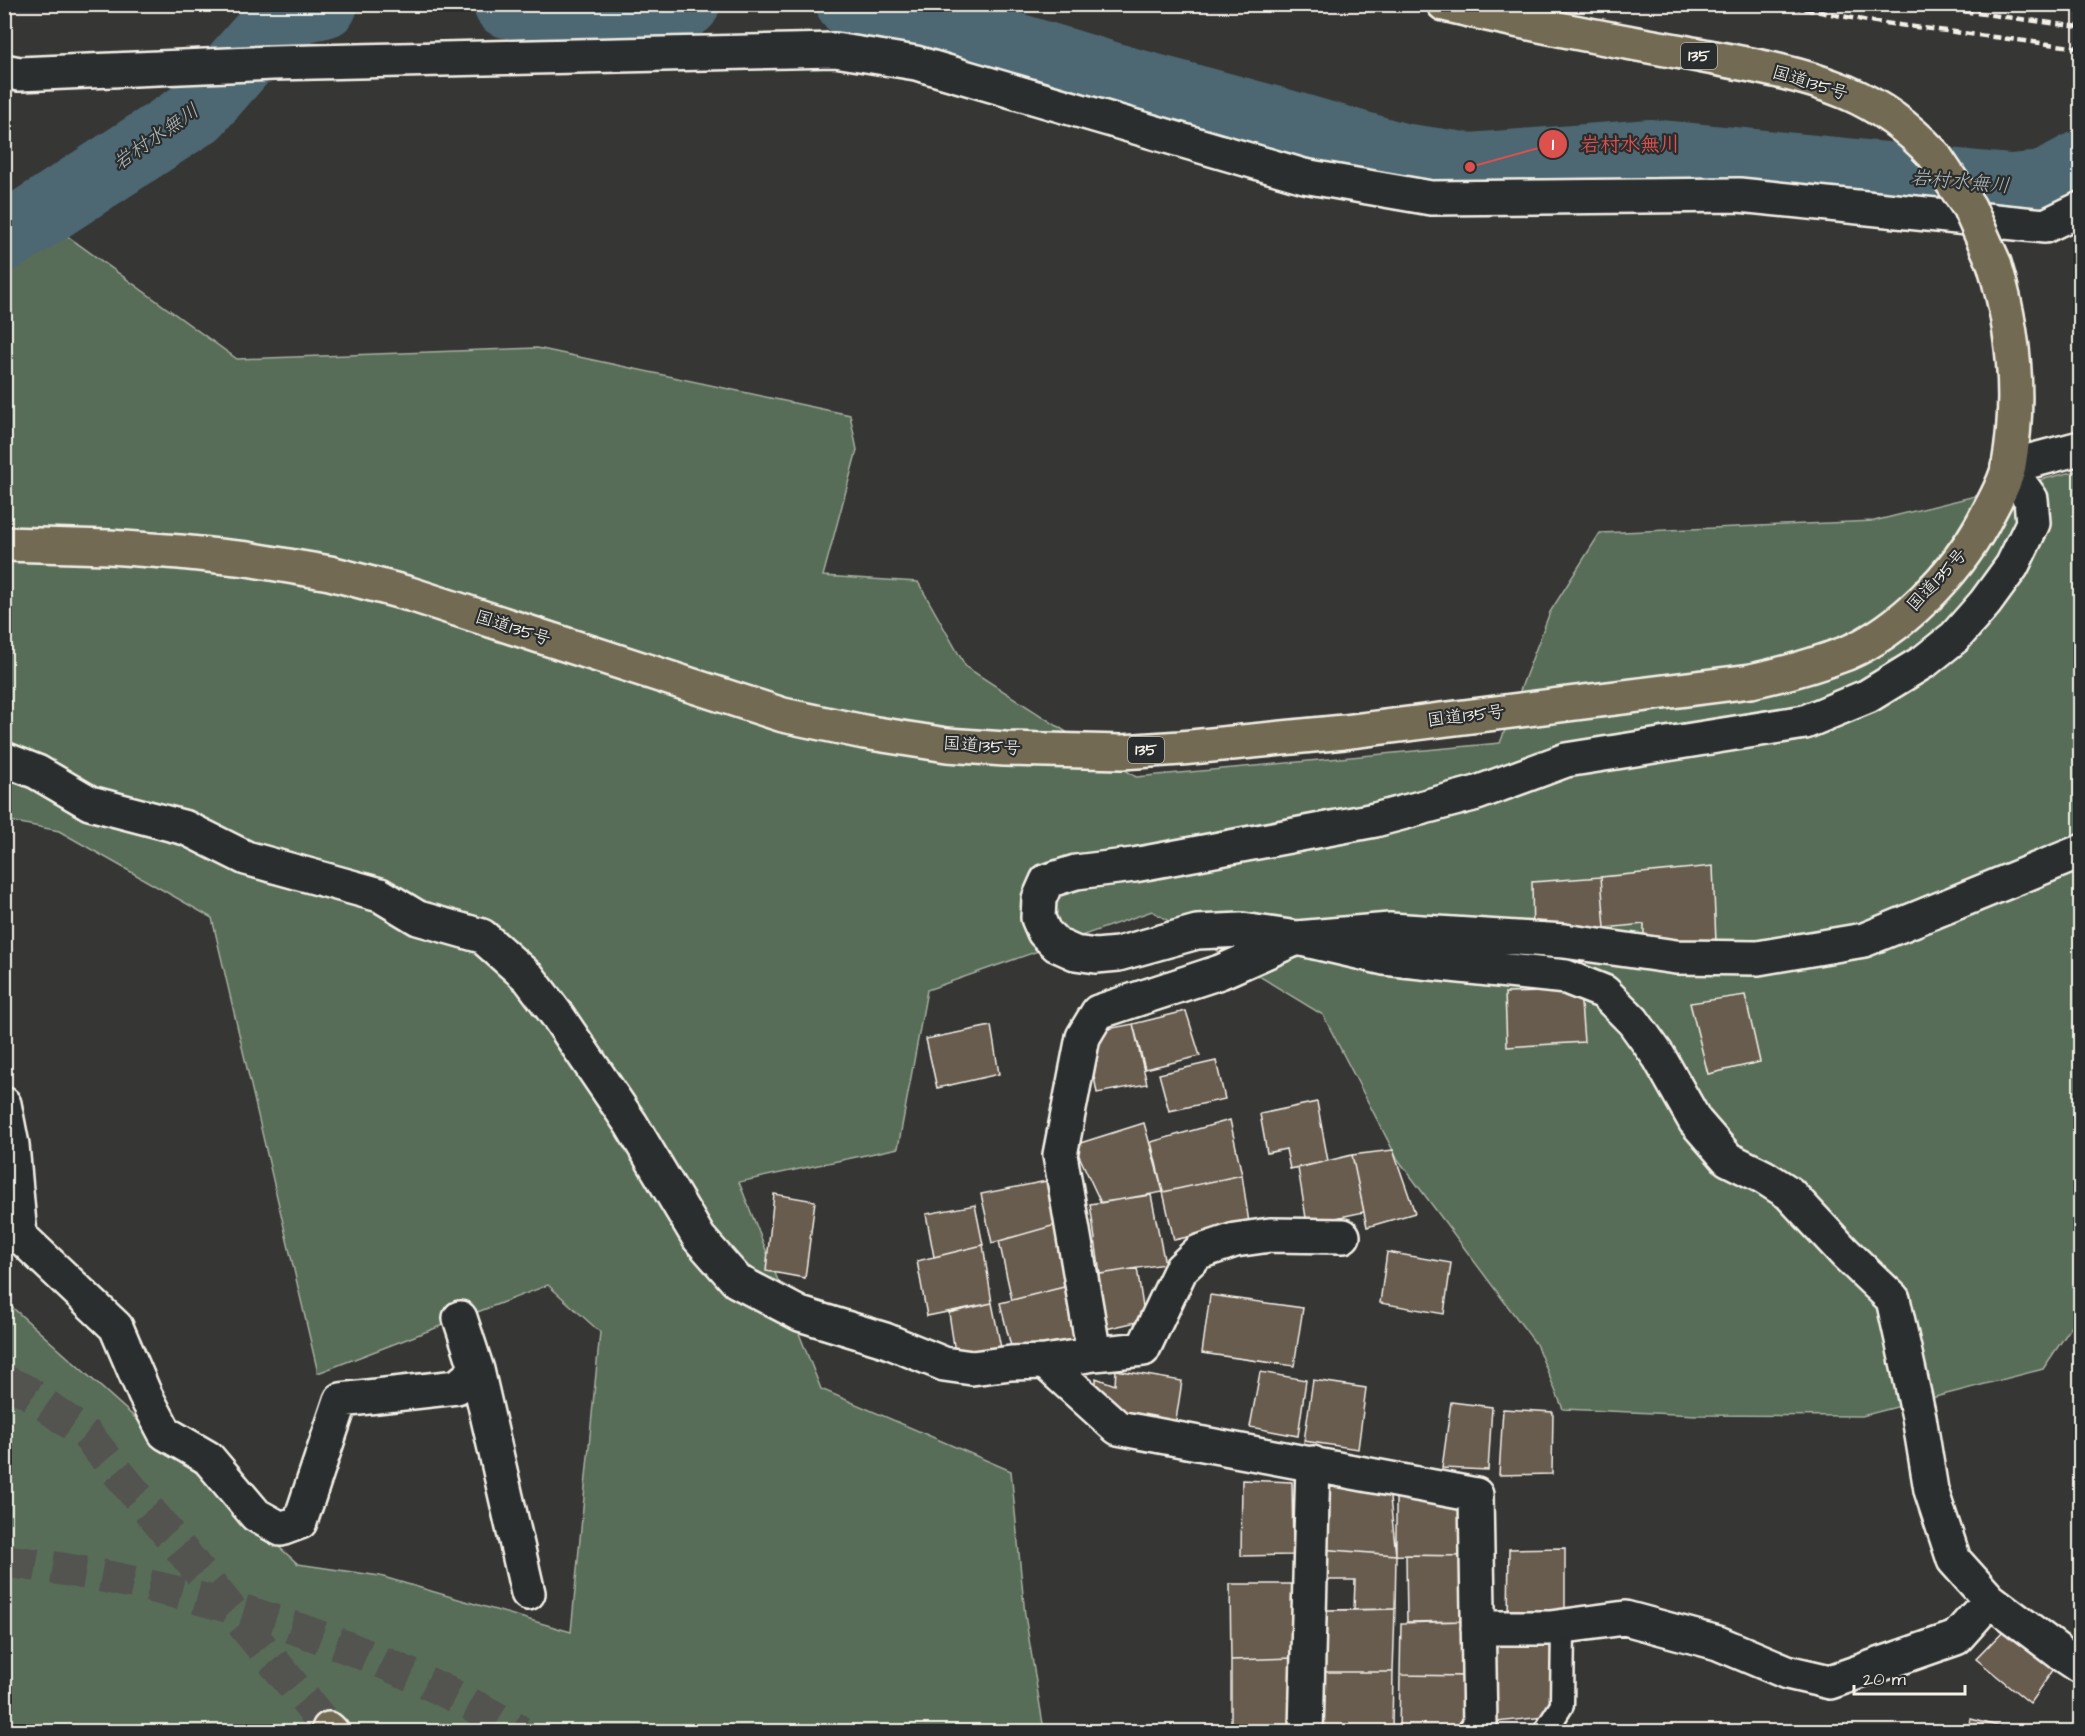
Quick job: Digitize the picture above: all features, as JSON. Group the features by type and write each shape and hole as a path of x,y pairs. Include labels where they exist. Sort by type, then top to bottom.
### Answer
{"highway":[{"name":"国道135号","path":"4,544 180,552 247,559 330,573 410,594 783,715 864,732 947,745 1005,749 1122,752 1259,741 1635,696 1751,681 1823,662 1867,642 1923,601 1955,566 1996,498 2008,467 2015,400 2013,353 2004,296 1994,263 1969,207 1934,155 1915,136 1894,119 1845,92 1788,75 1706,57 1444,4"}],"street":[{"path":"4,71 19,74 273,63 835,50 916,63 1304,176 1431,198 1739,195 2045,226 2080,209"},
{"path":"2080,448 2008,467 2031,499 2033,523 2012,566 1985,603 1955,637 1925,661 1868,696 1805,722 1566,760 1477,793 1375,820 1134,865 1076,872 1047,881 1039,899 1038,918 1044,932 1057,945 1075,953 1096,956 1118,954 1197,932 1242,930 1297,938 1384,958 1566,976 1604,992 1633,1021 1659,1057 1695,1121 1728,1159 1764,1177 1789,1193 1845,1253 1893,1299 1919,1417 1930,1490 1954,1560 1990,1600 2080,1666"},
{"path":"4,759 37,772 90,803 186,828 246,858 380,895 418,918 482,936 529,978 543,997 631,1124 699,1238 737,1281 800,1314 885,1340 944,1364 972,1368 1045,1362 1143,1349 1181,1269 1199,1252 1235,1240 1270,1235 1343,1236"},
{"path":"1094,1354 1060,1155 1083,1037 1098,1012 1220,972 1297,938 1390,930 1564,941 1676,957 1758,958 1864,940 2080,852"},
{"path":"4,1104 12,1145 20,1236 116,1327 145,1395 165,1433 208,1458 256,1515 281,1529 300,1522 341,1400 458,1388 477,1370"},
{"path":"460,1318 477,1370 528,1593"},
{"path":"1045,1362 1118,1428 1476,1495 1480,1727 1475,1731"},
{"path":"1306,1731 1313,1463"},
{"path":"1478,1628 1563,1626 1625,1618 1718,1643 1786,1671 1830,1682 1956,1638 1990,1600"}],"lane":[{"path":"1545,1731 1562,1705 1563,1626"}],"green space":[{"path":"5,191 237,359 537,348 850,415 857,450 823,576 918,582 966,667 1136,777 1500,743 1550,612 1600,533 1874,521 2080,470 2080,1314 2043,1369 1862,1416 1698,1415 1563,1409 1536,1344 1397,1158 1323,1015 1152,911 927,990 898,1148 739,1182 821,1389 1011,1471 1025,1615 1043,1724 1056,1731 5,1732 4,1300 298,1564 380,1576 571,1632 600,1332 548,1285 318,1373 212,918 59,831 5,820"}],"building":[{"path":"1713,866 1716,943 1644,939 1644,924 1605,928 1601,877"},
{"path":"1601,877 1605,928 1533,939 1532,882"},
{"path":"1580,991 1584,1042 1507,1047 1505,993"},
{"path":"1745,995 1760,1062 1708,1074 1690,1003"},
{"path":"1186,1011 1200,1056 1145,1069 1133,1024"},
{"path":"1133,1024 1147,1084 1097,1093 1086,1033"},
{"path":"991,1026 999,1074 937,1088 926,1039"},
{"path":"1216,1061 1225,1099 1169,1111 1159,1074"},
{"path":"1317,1102 1328,1161 1290,1169 1286,1149 1267,1153 1260,1114"},
{"path":"1230,1120 1242,1175 1163,1192 1151,1142"},
{"path":"1144,1123 1163,1192 1101,1203 1074,1145"},
{"path":"1393,1150 1415,1213 1367,1227 1352,1155"},
{"path":"1352,1155 1364,1212 1307,1224 1298,1168"},
{"path":"1242,1175 1249,1223 1174,1240 1163,1192"},
{"path":"1052,1180 1059,1224 992,1243 981,1194"},
{"path":"774,1194 815,1201 805,1278 766,1271"},
{"path":"1151,1195 1165,1264 1100,1274 1090,1204"},
{"path":"975,1205 983,1245 934,1257 926,1214"},
{"path":"1059,1224 1068,1286 1012,1300 999,1241"},
{"path":"983,1245 992,1303 927,1316 917,1261"},
{"path":"1387,1252 1451,1263 1444,1314 1380,1303"},
{"path":"1137,1268 1145,1320 1097,1331 1089,1276"},
{"path":"1068,1286 1080,1344 1014,1358 1000,1303"},
{"path":"1210,1295 1303,1308 1294,1366 1202,1353"},
{"path":"992,1303 1002,1353 956,1359 949,1313"},
{"path":"1116,1370 1182,1381 1175,1426 1111,1413 1096,1399 1096,1378 1115,1385"},
{"path":"1260,1372 1306,1380 1298,1436 1250,1427"},
{"path":"1313,1380 1366,1388 1358,1449 1304,1441"},
{"path":"1451,1402 1492,1407 1488,1470 1442,1468"},
{"path":"1503,1409 1553,1412 1552,1474 1499,1475"},
{"path":"1242,1480 1292,1482 1293,1555 1241,1556"},
{"path":"1335,1480 1389,1489 1396,1555 1320,1549 1320,1498"},
{"path":"1396,1492 1463,1501 1465,1556 1396,1555"},
{"path":"1565,1548 1565,1617 1508,1618 1509,1549"},
{"path":"1320,1549 1396,1555 1395,1609 1354,1610 1355,1580 1318,1580"},
{"path":"1406,1555 1465,1556 1466,1621 1407,1622"},
{"path":"1230,1584 1292,1584 1293,1658 1231,1660"},
{"path":"1395,1609 1393,1672 1323,1672 1324,1610"},
{"path":"1466,1621 1464,1676 1400,1675 1401,1623"},
{"path":"2007,1627 2056,1666 2030,1703 1976,1659"},
{"path":"1551,1638 1555,1716 1496,1722 1495,1640"},
{"path":"1293,1658 1294,1732 1231,1732 1231,1660"},
{"path":"1323,1672 1393,1672 1392,1728 1323,1728"},
{"path":"1400,1675 1470,1676 1469,1730 1399,1732"},
{"path":"1971,1719 2021,1732 1968,1732"}],"waterway":[{"name":"岩村水無川","path":"4,238 197,112 265,34 301,9 324,4"},
{"name":"岩村水無川","path":"507,4 650,9 686,4"},
{"name":"岩村水無川","path":"850,4 919,18 1125,80 1401,157 1470,167 1651,153 2010,188 2043,185 2080,165"}],"tunnel":[{"path":"4,1381 26,1391 87,1435 329,1729"},
{"path":"4,1561 127,1581 244,1611 302,1630 414,1676 521,1732"}],"railway":[{"path":"1778,4 1868,21 2080,48"},
{"path":"1910,4 2080,27"}],"place":[{"name":"岩村水無川","path":"1470,167"}]}
